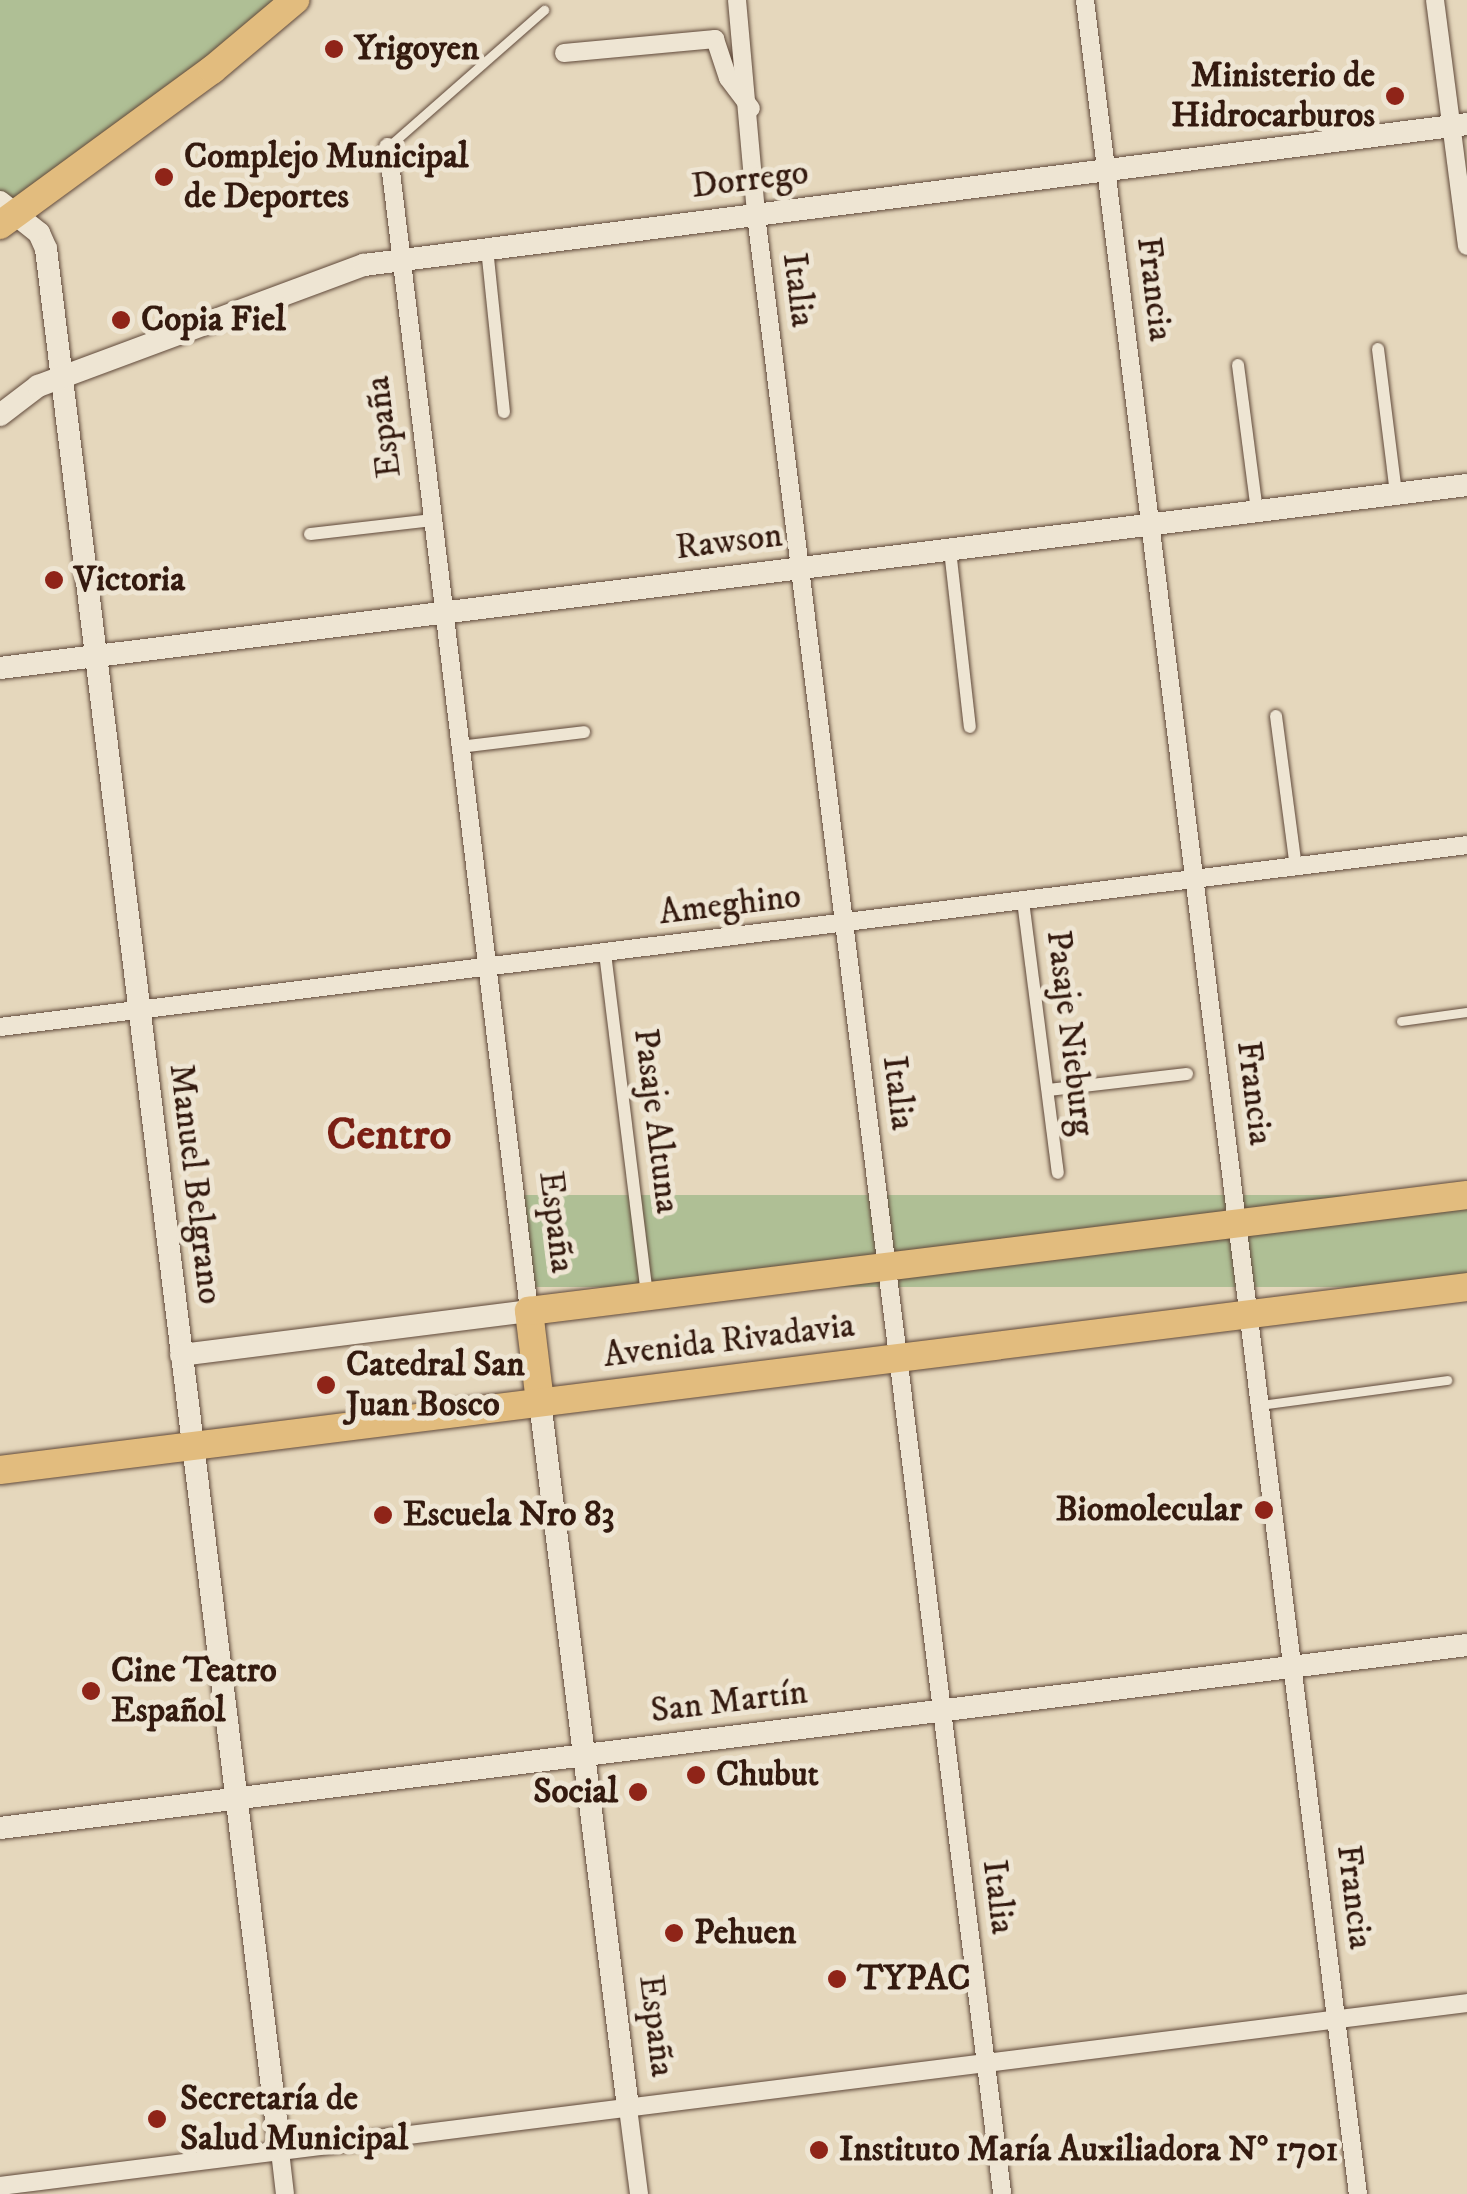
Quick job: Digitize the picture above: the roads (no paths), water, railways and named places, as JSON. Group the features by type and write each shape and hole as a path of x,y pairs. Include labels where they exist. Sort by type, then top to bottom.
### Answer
{"main road":[{"path":"5,213 212,70 295,0"},
{"name":"Avenida Rivadavia","path":"529,1311 1467,1195"},
{"name":"Avenida Rivadavia","path":"0,1470 1467,1287"},
{"name":"España","path":"529,1311 540,1402"}],"street":[{"name":"Italia","path":"737,0 751,108 756,215 1002,2194"},
{"name":"Francia","path":"1085,0 1358,2194"},
{"path":"1434,0 1460,125 1467,246"},
{"path":"564,53 715,39 728,78 751,108"},
{"name":"Dorrego","path":"0,414 59,378 364,265 1460,125"},
{"name":"España","path":"388,147 529,1311"},
{"name":"Manuel Belgrano","path":"5,213 46,249 285,2194"},
{"path":"487,248 504,412"},
{"path":"1378,349 1396,494"},
{"path":"1238,365 1257,512"},
{"name":"Rawson","path":"0,668 1467,486"},
{"path":"310,534 433,520"},
{"path":"950,550 970,727"},
{"path":"1276,716 1296,867"},
{"path":"459,747 584,732"},
{"name":"Ameghino","path":"0,1028 1467,845"},
{"name":"Pasaje Nieburg","path":"1023,901 1058,1173"},
{"name":"Pasaje Altuna","path":"605,953 647,1297"},
{"path":"1048,1090 1186,1074"},
{"name":"Avenida Rivadavia","path":"181,1355 529,1311"},
{"name":"España","path":"540,1402 639,2194"},
{"name":"San Martín","path":"0,1828 1467,1645"},
{"path":"0,2186 1467,2003"}],"lane":[{"path":"388,147 544,10"},
{"path":"1400,1021 1467,1012"},
{"path":"1260,1405 1447,1380"}],"place":[{"name":"Yrigoyen","path":"334,49"},
{"name":"Ministerio de Hidrocarburos","path":"1395,96"},
{"name":"Complejo Municipal de Deportes","path":"164,177"},
{"name":"Copia Fiel","path":"121,320"},
{"name":"Victoria","path":"54,580"},
{"name":"Catedral San Juan Bosco","path":"326,1385"},
{"name":"Biomolecular","path":"1264,1510"},
{"name":"Escuela Nro 83","path":"383,1515"},
{"name":"Cine Teatro Español","path":"91,1691"},
{"name":"Chubut","path":"696,1775"},
{"name":"Social","path":"638,1792"},
{"name":"Pehuen","path":"674,1933"},
{"name":"TYPAC","path":"837,1979"},
{"name":"Secretaría de Salud Municipal","path":"157,2119"},
{"name":"Instituto María Auxiliadora N° 1701","path":"819,2150"}],"district":[{"name":"Centro","path":"389,1136"}]}
